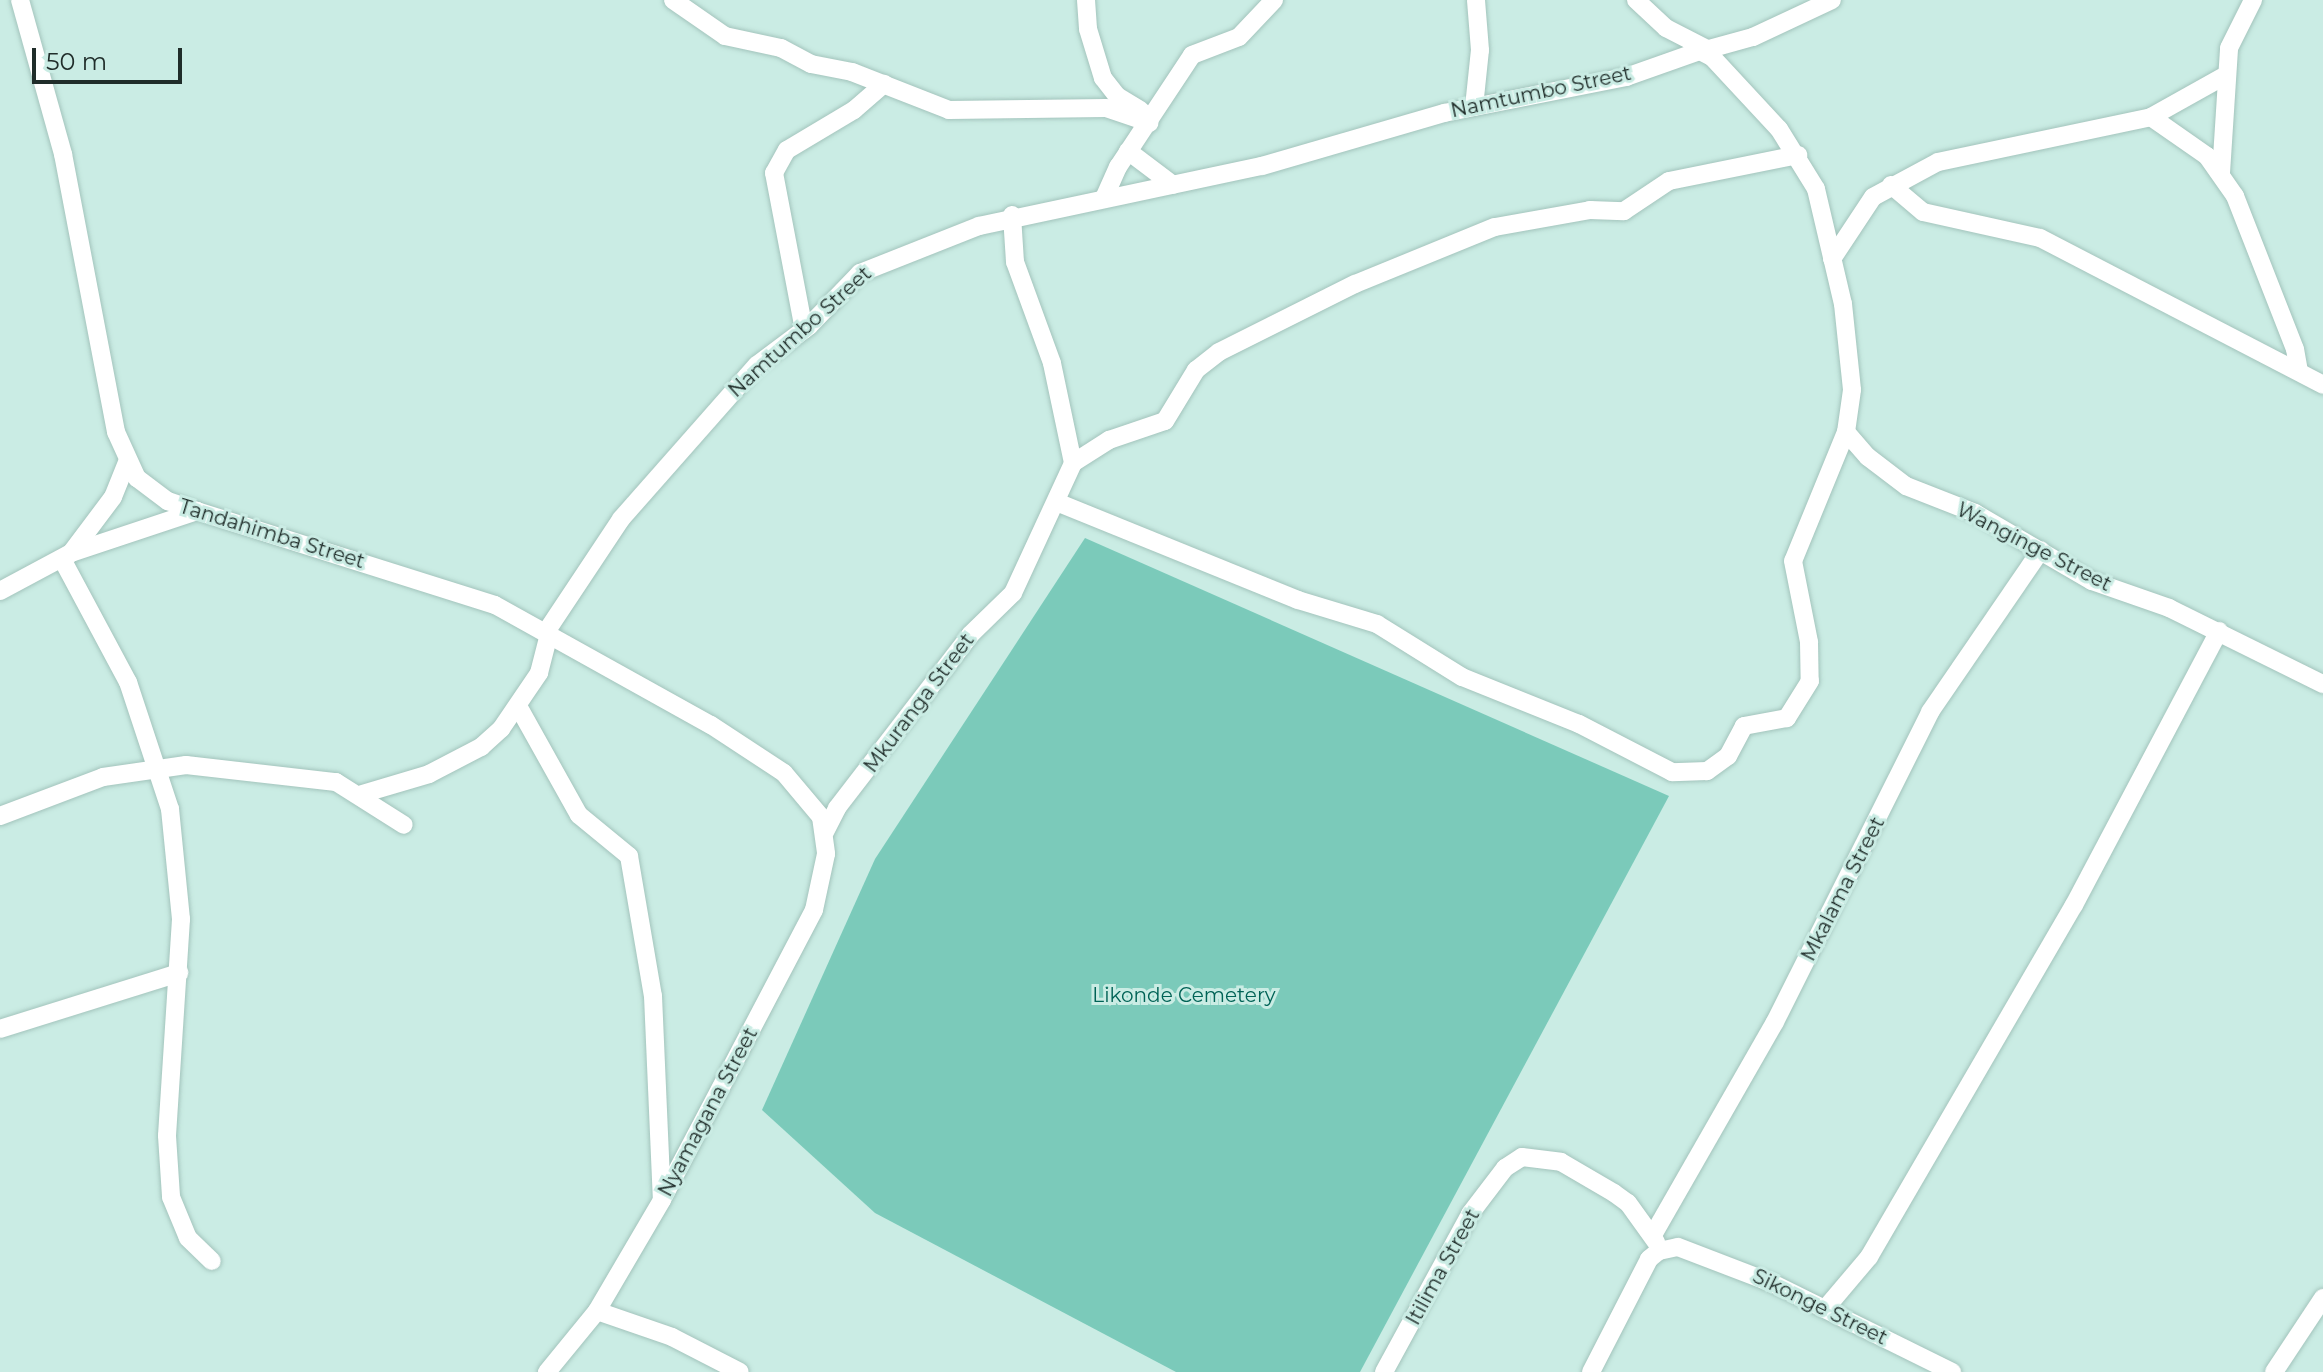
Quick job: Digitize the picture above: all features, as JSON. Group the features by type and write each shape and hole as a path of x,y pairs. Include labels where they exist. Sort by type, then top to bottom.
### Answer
{"street":[{"name":"Tandahimba Street","path":"20,0 63,154 110,405 127,463 148,488 197,511 465,593 547,633 711,725 784,773 813,804 825,832"},
{"path":"673,0 725,36 781,48 811,64 884,84 963,114 1106,108 1151,120"},
{"path":"1086,0 1088,29 1103,78 1117,96 1151,120"},
{"path":"1105,196 1128,151 1192,55 1239,37 1274,0"},
{"path":"1474,107 1480,50 1476,0"},
{"path":"1057,502 1298,600 1377,624 1471,681 1579,724 1672,772 1696,773 1719,765 1744,726 1784,720 1810,681 1809,642 1793,561 1846,432 1852,359 1832,259 1816,189 1798,155 1760,107 1704,50 1666,28 1636,0"},
{"name":"Namtumbo Street","path":"362,794 429,774 481,747 518,706 539,673 547,633 621,519 757,365 804,330 860,273 879,262 1012,215 1173,185 1554,87 1626,77 1753,37 1832,0"},
{"path":"2221,173 2229,48 2253,0"},
{"path":"1832,259 1854,221 1891,185 1938,162 2151,117 2226,75"},
{"path":"804,330 774,173 787,150 854,110 884,84"},
{"path":"2151,117 2207,156 2221,173 2245,219 2295,349 2299,371"},
{"path":"1128,151 1173,185"},
{"path":"1012,215 1015,262 1052,363 1073,463 1109,440 1165,421 1196,370 1219,352 1355,284 1495,227 1590,210 1624,211 1669,181 1798,155"},
{"path":"1891,185 1923,212 2040,238 2323,385"},
{"name":"Wanginge Street","path":"1846,432 1868,457 1906,486 1975,513 2092,581 2219,631 2323,684"},
{"path":"66,556 113,497 127,463"},
{"name":"Mkuranga Street","path":"825,832 837,808 970,635 1013,593 1073,463"},
{"path":"0,591 66,556 197,511"},
{"name":"Mkalama Street","path":"1591,1372 1629,1293 1775,1022 1930,712 2041,550"},
{"path":"66,556 128,682 174,837 179,973 167,1136 171,1197 188,1238 212,1261"},
{"path":"1825,1309 1869,1257 2074,905 2219,631"},
{"path":"518,706 579,815 629,856 653,996 662,1200"},
{"path":"0,816 103,777 152,767 186,765 315,778 362,794 404,825"},
{"name":"Nyamagana Street","path":"547,1372 597,1311 662,1200 814,910 824,874 825,832"},
{"path":"0,1029 179,973"},
{"name":"Itilima Street","path":"1384,1372 1470,1214 1505,1168 1522,1157 1553,1160 1593,1180 1628,1203 1656,1243"},
{"name":"Sikonge Street","path":"1656,1243 1687,1248 1825,1309 1952,1372"},
{"path":"2274,1372 2323,1298"},
{"path":"597,1311 672,1337 740,1372"}],"green space":[{"name":"Likonde Cemetery","path":"1085,538 1669,796 1360,1372 1176,1372 875,1213 762,1110 875,859"}]}
